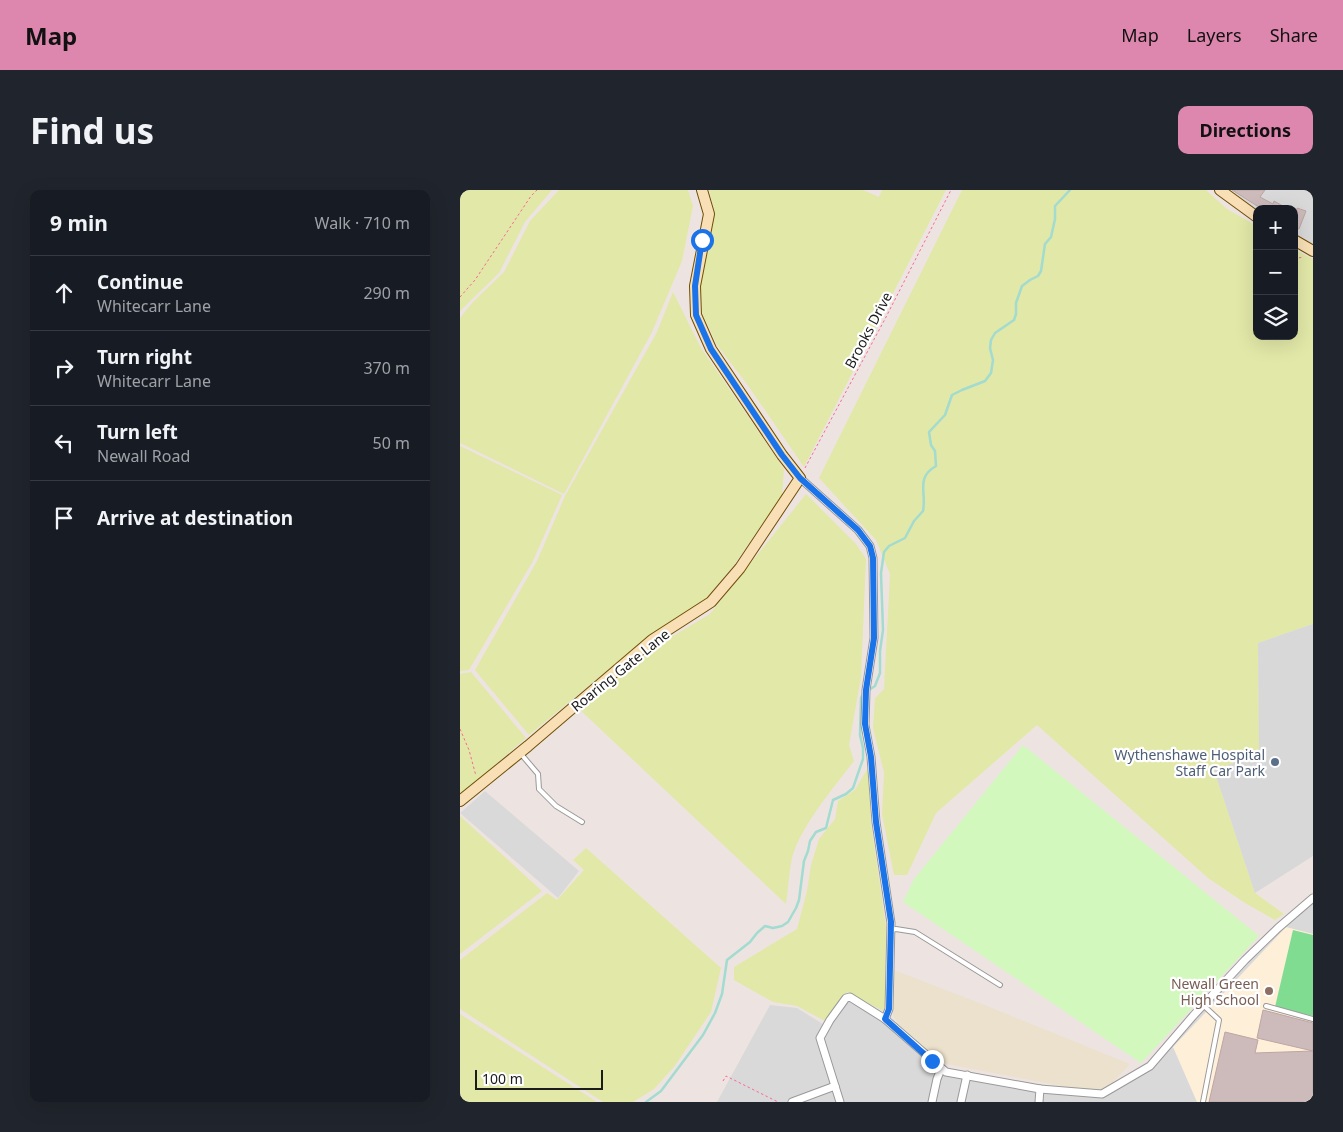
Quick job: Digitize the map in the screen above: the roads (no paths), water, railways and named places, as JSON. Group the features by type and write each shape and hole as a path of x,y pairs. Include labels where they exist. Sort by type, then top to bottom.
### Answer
{"street":[{"path":"702,190 709,214 695,286 696,315 711,349 782,455 800,478 858,530 870,546 873,558 874,638 866,690 865,724 871,757 876,822 891,922 889,1009 885,1019"},
{"path":"1220,190 1253,214"},
{"path":"1298,242 1313,251"},
{"name":"Roaring Gate Lane","path":"460,801 652,640 711,602 740,568 800,478"},
{"path":"840,1102 820,1038 846,998 850,997 885,1019 946,1072 1040,1089 1102,1094 1150,1066 1245,960 1313,898"},
{"path":"932,1102 941,1069"},
{"path":"961,1102 967,1075"},
{"path":"792,1102 835,1086"},
{"path":"1039,1102 1040,1089"}],"lane":[{"path":"520,752 538,774 539,789 556,806 582,822"},
{"path":"891,930 915,932 1000,985"},
{"path":"1203,1005 1219,1020 1203,1102"},
{"path":"1266,1006 1313,1019"}],"waterway":[{"path":"646,1102 661,1091 703,1035 715,1013 722,994 727,960 750,942 765,926 773,928 788,922 799,900 804,861 810,841 816,832 826,828 833,800 846,794 853,788 863,759 860,735 861,698 863,694 875,686 880,673 880,651 883,630 881,573 884,552 889,546 905,538 914,521 923,511 924,481 926,476 936,466 935,451 931,445 929,432 945,415 952,395 985,381 991,373 993,360 990,348 991,340 995,333 1014,320 1016,303 1022,286 1038,276 1041,271 1045,244 1051,237 1055,219 1055,206 1070,190"}],"place":[{"name":"Wythenshawe Hospital Staff Car Park","path":"1275,762"},
{"name":"Newall Green High School","path":"1269,991"}]}
